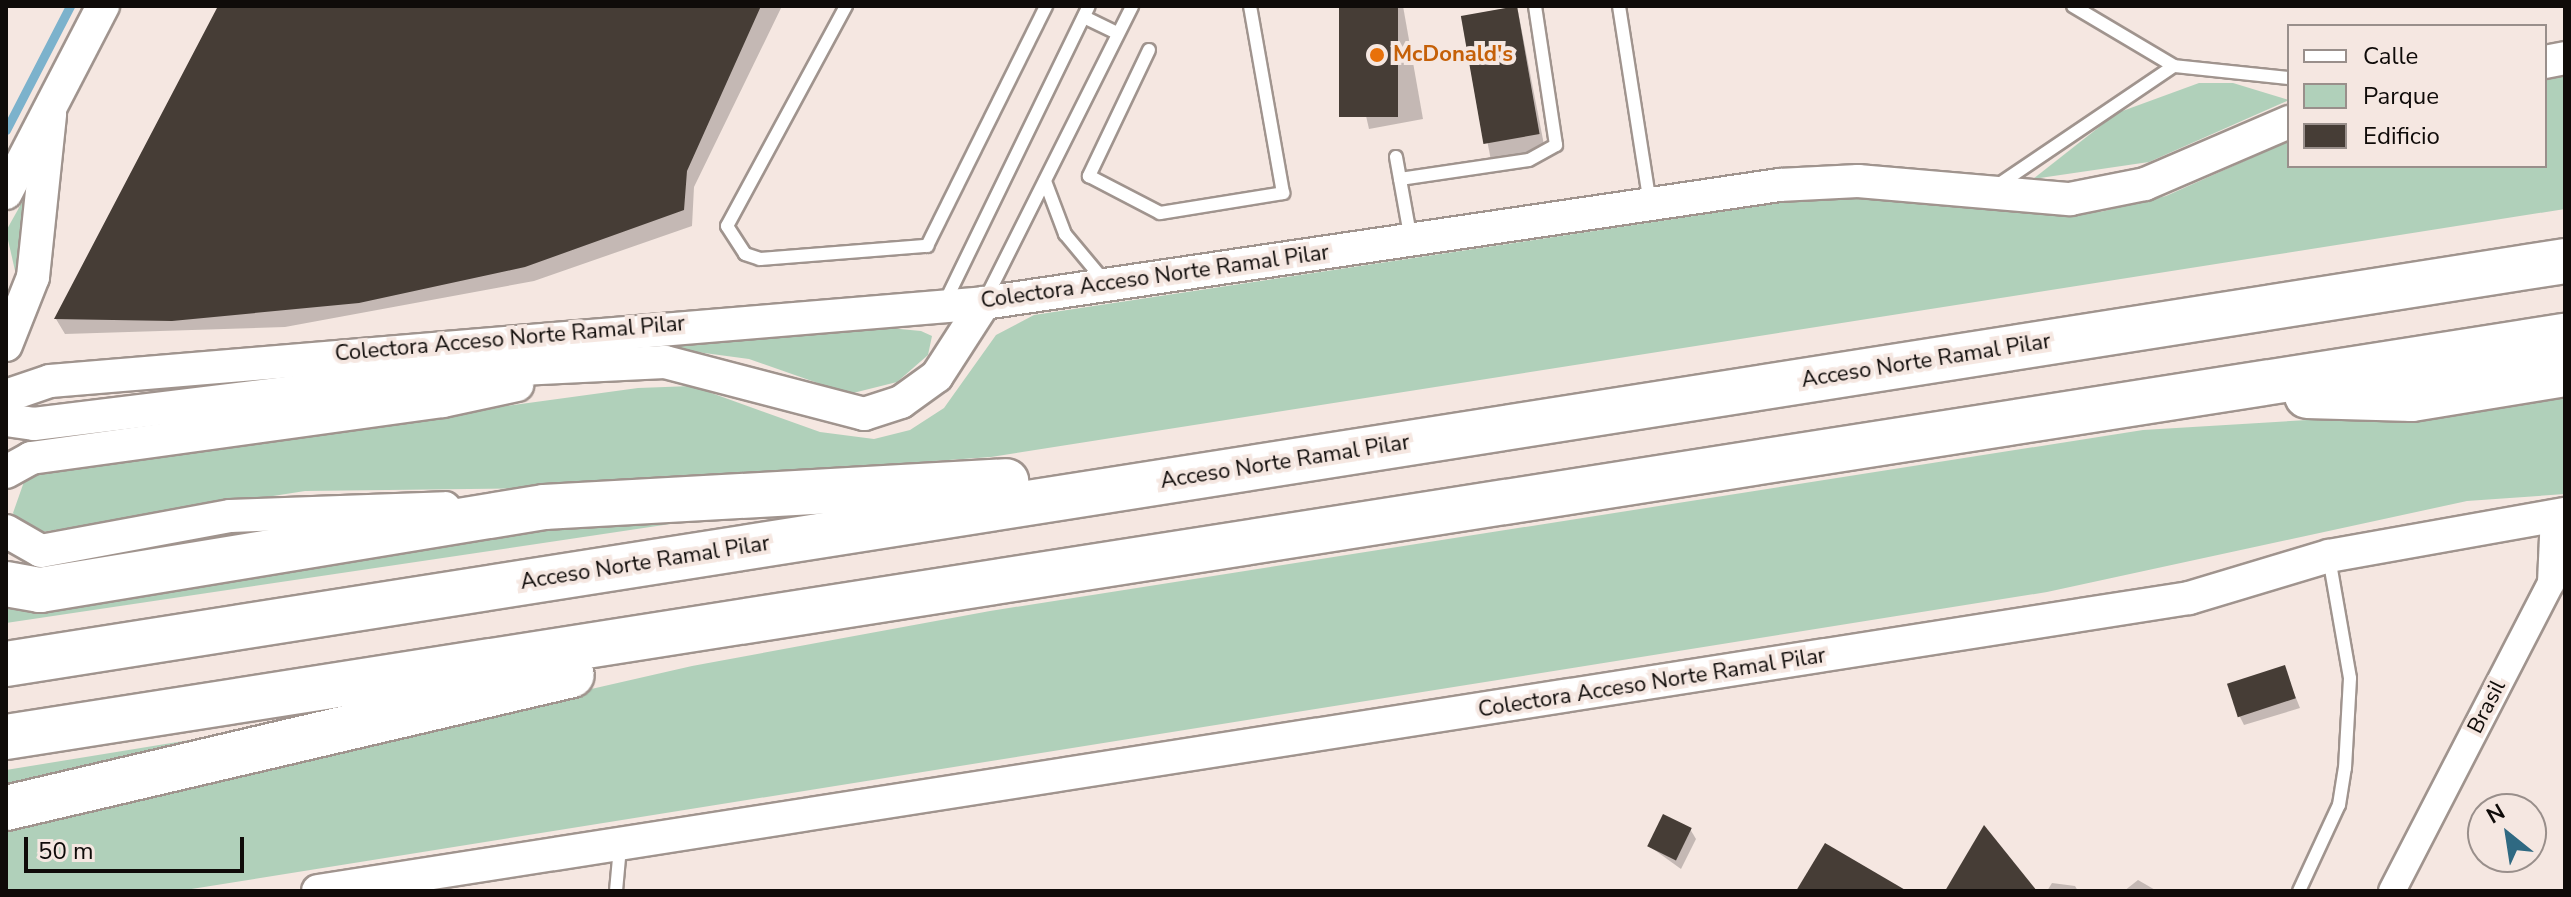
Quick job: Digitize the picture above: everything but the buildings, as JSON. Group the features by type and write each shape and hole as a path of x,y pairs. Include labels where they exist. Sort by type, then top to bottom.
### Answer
{"highway":[{"name":"Acceso Norte Ramal Pilar","path":"6,664 2565,261"},
{"path":"6,737 2565,336"},
{"path":"2205,392 2412,399 2565,374"},
{"path":"6,584 40,590 544,507 1252,467"},
{"path":"6,808 582,673 802,612"}],"street":[{"path":"6,193 50,114 103,6"},
{"path":"12,336 33,277 50,114"},
{"name":"Colectora Acceso Norte Ramal Pilar","path":"6,396 81,378 984,303 1650,204 1834,182 1986,193 2109,193 2198,165 2287,123"},
{"path":"6,284 12,336"},
{"path":"6,420 34,424 459,372 665,362 717,370 864,414 901,402 937,376 984,303"},
{"path":"6,472 31,458 443,401 601,365"},
{"path":"6,531 41,551 294,510 544,507"},
{"name":"Colectora Acceso Norte Ramal Pilar","path":"318,891 2189,598 2329,556 2560,515"},
{"name":"Brasil","path":"2392,891 2551,583 2560,515"}],"lane":[{"path":"846,6 727,226 732,242 760,259 927,246 1046,6"},
{"path":"984,303 1132,6"},
{"path":"1149,50 1089,176 1160,213 1283,193 1250,6"},
{"path":"1400,179 1529,160 1556,145 1535,6"},
{"path":"1619,6 1650,204"},
{"path":"2073,6 2174,66 2287,78"},
{"path":"942,306 1086,11 1117,33"},
{"path":"1986,193 2174,66"},
{"path":"1396,157 1411,240"},
{"path":"1045,181 1065,234 1107,285"},
{"path":"2299,891 2339,805 2345,768 2350,678 2329,556"},
{"path":"616,891 621,844"}],"green space":[{"path":"2565,75 2565,209 991,457 557,488 305,491 35,533 20,527 13,513 26,476 45,469 638,388 692,386 820,432 874,439 910,430 944,408 996,335 1034,315 1820,197 2100,212 2166,196 2287,142 2287,168 2547,168 2547,79"},
{"path":"2199,83 2233,83 2287,99 2149,162 2033,179 2117,113"},
{"path":"30,188 16,275 6,231"},
{"path":"868,326 921,331 932,336 928,355 897,382 849,394 749,359 652,346"},
{"path":"2565,392 2565,494 2467,501 2047,592 179,891 6,891 6,823 692,666 990,611 2143,430 2391,415"},
{"path":"670,514 677,523 6,623 6,602 466,530"},
{"path":"245,731 6,789 6,770"}],"waterway":[{"path":"6,130 70,6"}],"place":[{"name":"McDonald's","path":"1377,55"}]}
